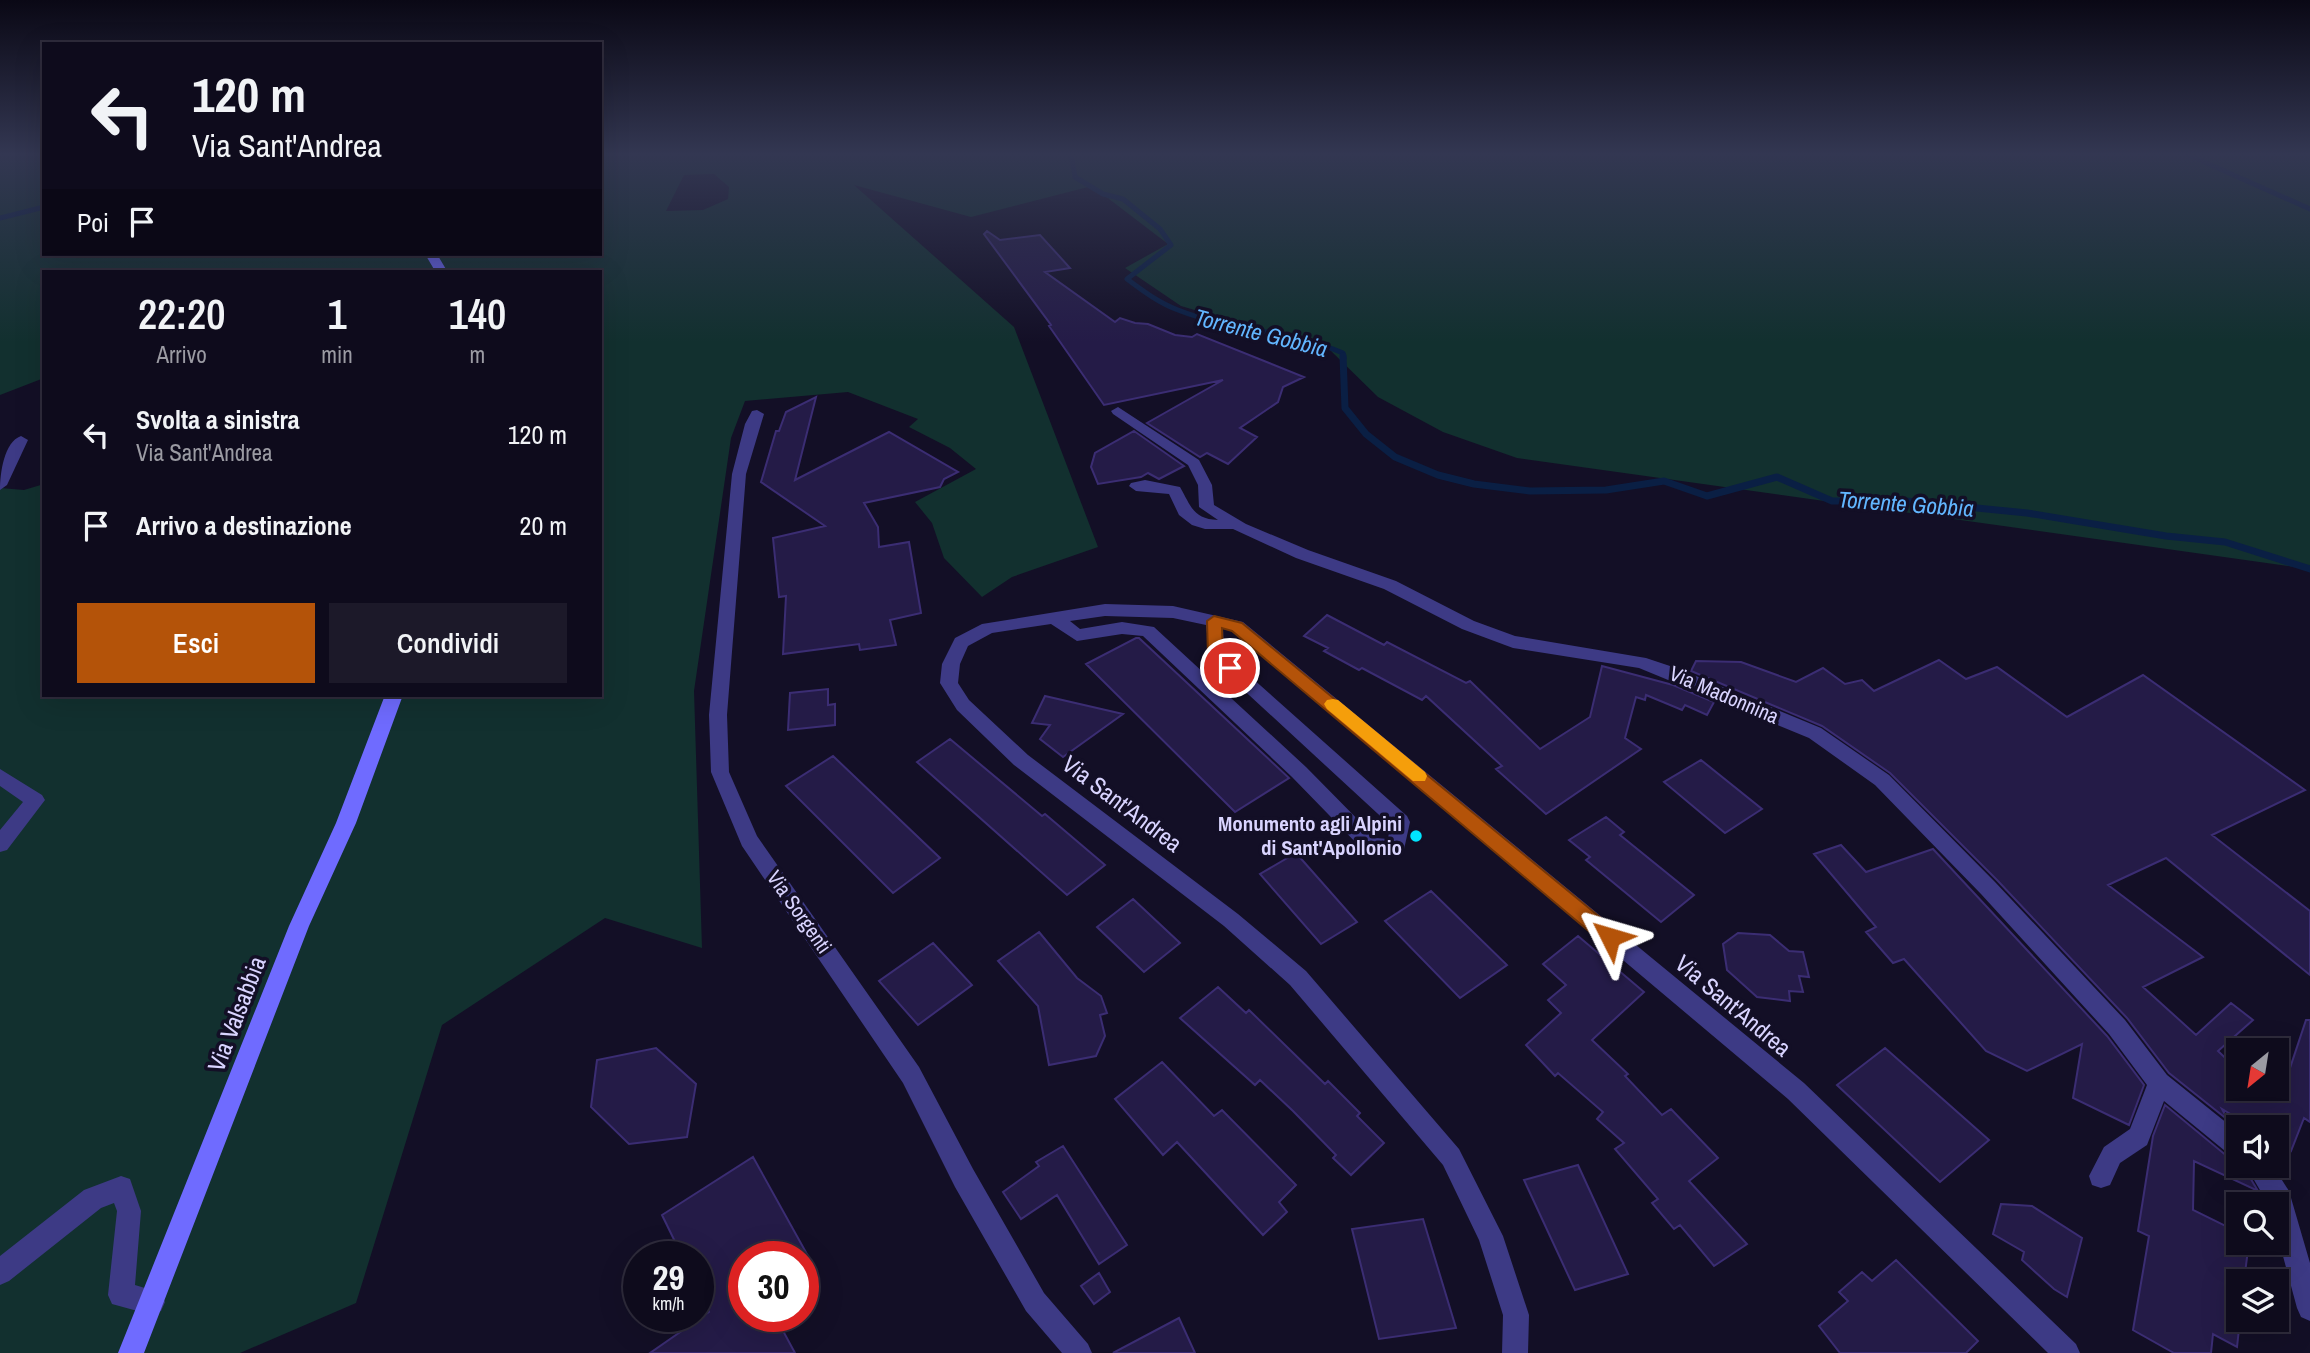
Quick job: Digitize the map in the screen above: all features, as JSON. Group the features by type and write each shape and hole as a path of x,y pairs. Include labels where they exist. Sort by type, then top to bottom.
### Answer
{"main road":[{"name":"Via Valsabbia","path":"131,1353 299,926 346,823 393,697"}],"street":[{"name":"Via Madonnina","path":"1118,411 1194,463 1205,485 1207,507 1237,524 1302,554 1390,584 1468,625 1513,642 1640,662 1673,673 1815,733 1882,780 1988,888 2117,1027 2159,1083 2226,1137"},
{"name":"Via Sorgenti","path":"757,414 739,474 718,715 720,772 749,840 911,1075 964,1178 1035,1302 1079,1353"},
{"path":"0,485 20,440"},
{"path":"1136,486 1175,490 1185,515 1196,524 1237,524"},
{"name":"Via Sant'Andrea","path":"1515,1353 1516,1315 1503,1275 1490,1236 1451,1157 1298,978 1231,920 1021,760 962,705 949,683 950,664 961,642 988,628 1105,610 1173,612 1237,626 1796,1091 2067,1353"},
{"path":"1054,618 1077,635 1122,628 1148,631 1299,772 1371,845 1396,848 1400,822 1216,655 1214,621"},
{"path":"0,776 35,800 0,844"},
{"path":"2101,1175 2112,1155 2139,1137 2159,1083"},
{"path":"2267,1178 2277,1191 2310,1308"},
{"path":"0,1272 93,1199 121,1188 130,1211 121,1295 152,1302"}],"green space":[{"path":"0,216 42,216 42,256 602,256 602,216 889,216 1014,327 1098,547 1012,577 982,597 944,558 932,523 915,502 976,469 950,448 909,427 918,419 848,392 745,401 731,438 694,691 702,948 605,918 442,1025 356,1303 240,1353 0,1353 0,488 24,490 42,485 42,697 602,697 602,270 42,270 42,379 0,395"},
{"path":"1131,216 2310,216 2310,569 1517,458 1443,432 1378,397 1330,350 1181,306 1125,268 1168,244"}],"building":[{"path":"987,231 1000,240 1040,235 1070,268 1045,272 1115,322 1120,318 1148,324 1175,335 1192,337 1197,334 1304,377 1283,387 1278,402 1240,428 1257,437 1228,464 1207,453 1200,457 1147,423 1223,380 1104,405 1049,326 1051,325 984,234"},
{"path":"816,397 795,480 889,432 958,472 944,479 940,487 864,503 878,527 879,547 909,542 921,613 890,620 896,645 860,650 859,644 783,654 786,596 779,597 773,538 825,526 761,482 776,431 779,431 786,412"},
{"path":"1134,431 1184,466 1159,479 1148,473 1141,477 1098,484 1091,467 1095,453"},
{"path":"1327,615 1384,645 1387,642 1466,683 1470,681 1540,749 1590,717 1602,666 1673,685 1714,702 1707,715 1685,705 1682,710 1646,695 1645,700 1636,697 1625,738 1641,749 1546,814 1496,769 1502,766 1426,696 1422,700 1362,668 1359,670 1324,651 1328,648 1304,636"},
{"path":"1136,638 1289,778 1235,812 1086,664"},
{"path":"1939,660 1966,679 1997,667 2067,717 2143,675 2305,790 2212,835 2310,911 2310,975 2166,858 2108,885 2203,957 2143,987 2196,1035 2231,1003 2253,1020 2233,1038 2226,1038 2226,1044 2218,1051 2226,1059 2226,1101 2289,1101 2289,1071 2306,1020 2310,1020 2310,1122 2304,1118 2291,1151 2289,1115 2232,1115 2222,1109 2226,1118 2169,1073 2127,1018 1997,880 1890,773 1822,726 1691,671 1696,661 1741,662 1796,682 1823,668 1845,684 1862,680 1874,691"},
{"path":"828,689 828,705 835,704 835,725 788,730 790,693"},
{"path":"1045,696 1123,714 1063,757 1040,739 1050,725 1032,723"},
{"path":"950,739 1105,865 1067,895 917,762"},
{"path":"833,756 940,858 893,893 786,786"},
{"path":"1701,760 1762,809 1725,833 1664,782"},
{"path":"1606,817 1624,832 1620,835 1694,895 1661,922 1586,860 1590,857 1569,840"},
{"path":"1841,845 1866,872 1933,849 2107,1036 2144,1085 2129,1125 2073,1098 2082,1044 2027,1071 1986,1051 1904,959 1893,963 1866,932 1876,927 1814,854"},
{"path":"1296,853 1357,922 1321,944 1260,874"},
{"path":"1431,891 1507,965 1460,998 1385,921"},
{"path":"1133,899 1180,943 1144,972 1097,927"},
{"path":"1039,932 1077,978 1101,996 1107,1013 1100,1015 1105,1036 1096,1056 1049,1065 1038,1006 998,961"},
{"path":"1738,933 1770,935 1789,951 1803,952 1809,977 1799,976 1803,992 1789,991 1790,1001 1757,997 1727,970 1723,944"},
{"path":"1578,936 1644,992 1592,1040 1628,1074 1625,1076 1662,1115 1671,1109 1718,1158 1689,1181 1747,1244 1714,1266 1680,1225 1674,1229 1652,1203 1658,1199 1615,1149 1624,1143 1597,1119 1603,1112 1558,1073 1555,1076 1526,1045 1561,1013 1548,1000 1566,985 1543,964"},
{"path":"933,943 972,985 918,1025 879,981"},
{"path":"1218,987 1246,1013 1249,1010 1325,1084 1328,1081 1360,1113 1357,1116 1384,1143 1351,1175 1333,1158 1336,1155 1260,1080 1255,1085 1180,1018"},
{"path":"656,1048 696,1084 687,1137 629,1144 591,1107 597,1060"},
{"path":"1885,1048 1989,1140 1940,1182 1837,1085"},
{"path":"1162,1062 1214,1116 1222,1110 1296,1185 1279,1202 1287,1212 1263,1235 1177,1142 1163,1155 1115,1099"},
{"path":"2165,1105 2226,1155 2226,1176 2194,1161 2193,1210 2226,1226 2226,1255 2247,1255 2246,1269 2226,1269 2226,1332 2239,1332 2237,1347 2213,1334 2211,1353 2174,1353 2133,1330 2149,1236 2138,1231 2153,1136"},
{"path":"1063,1146 1127,1245 1099,1264 1057,1195 1021,1219 1003,1192 1039,1166 1036,1162"},
{"path":"753,1157 800,1241 728,1241 728,1332 784,1332 795,1353 650,1353 680,1332 714,1332 714,1241 675,1241 662,1215"},
{"path":"1578,1165 1628,1274 1575,1290 1524,1180"},
{"path":"2230,1178 2250,1178 2258,1191"},
{"path":"2001,1204 2032,1206 2082,1238 2067,1297 2022,1260 2024,1252 1993,1234"},
{"path":"1423,1219 1456,1328 1379,1339 1352,1229"},
{"path":"1896,1260 1978,1341 1966,1353 1840,1353 1819,1326 1848,1301 1839,1292 1862,1272 1872,1281"},
{"path":"1099,1273 1110,1292 1094,1304 1081,1286"},
{"path":"1179,1318 1195,1353 1113,1353"}],"waterway":[{"path":"0,218 7,216"},
{"name":"Torrente Gobbia","path":"1144,216 1160,229 1171,245 1127,279 1145,292 1178,310 1198,317 1322,345 1343,353 1344,358"},
{"name":"Torrente Gobbia","path":"1343,356 1345,408 1366,434 1395,457 1438,475 1474,484 1530,491 1606,490 1664,481 1707,496 1777,477 1832,501 1906,501 2027,513 2166,536 2225,542 2310,569"}],"slow traffic":[{"path":"1333,704 1419,776"}],"place":[{"name":"Monumento agli Alpini di Sant'Apollonio","path":"1416,836"}],"route":[{"path":"1230,668 1216,655 1214,621 1237,626 1610,937"}]}
